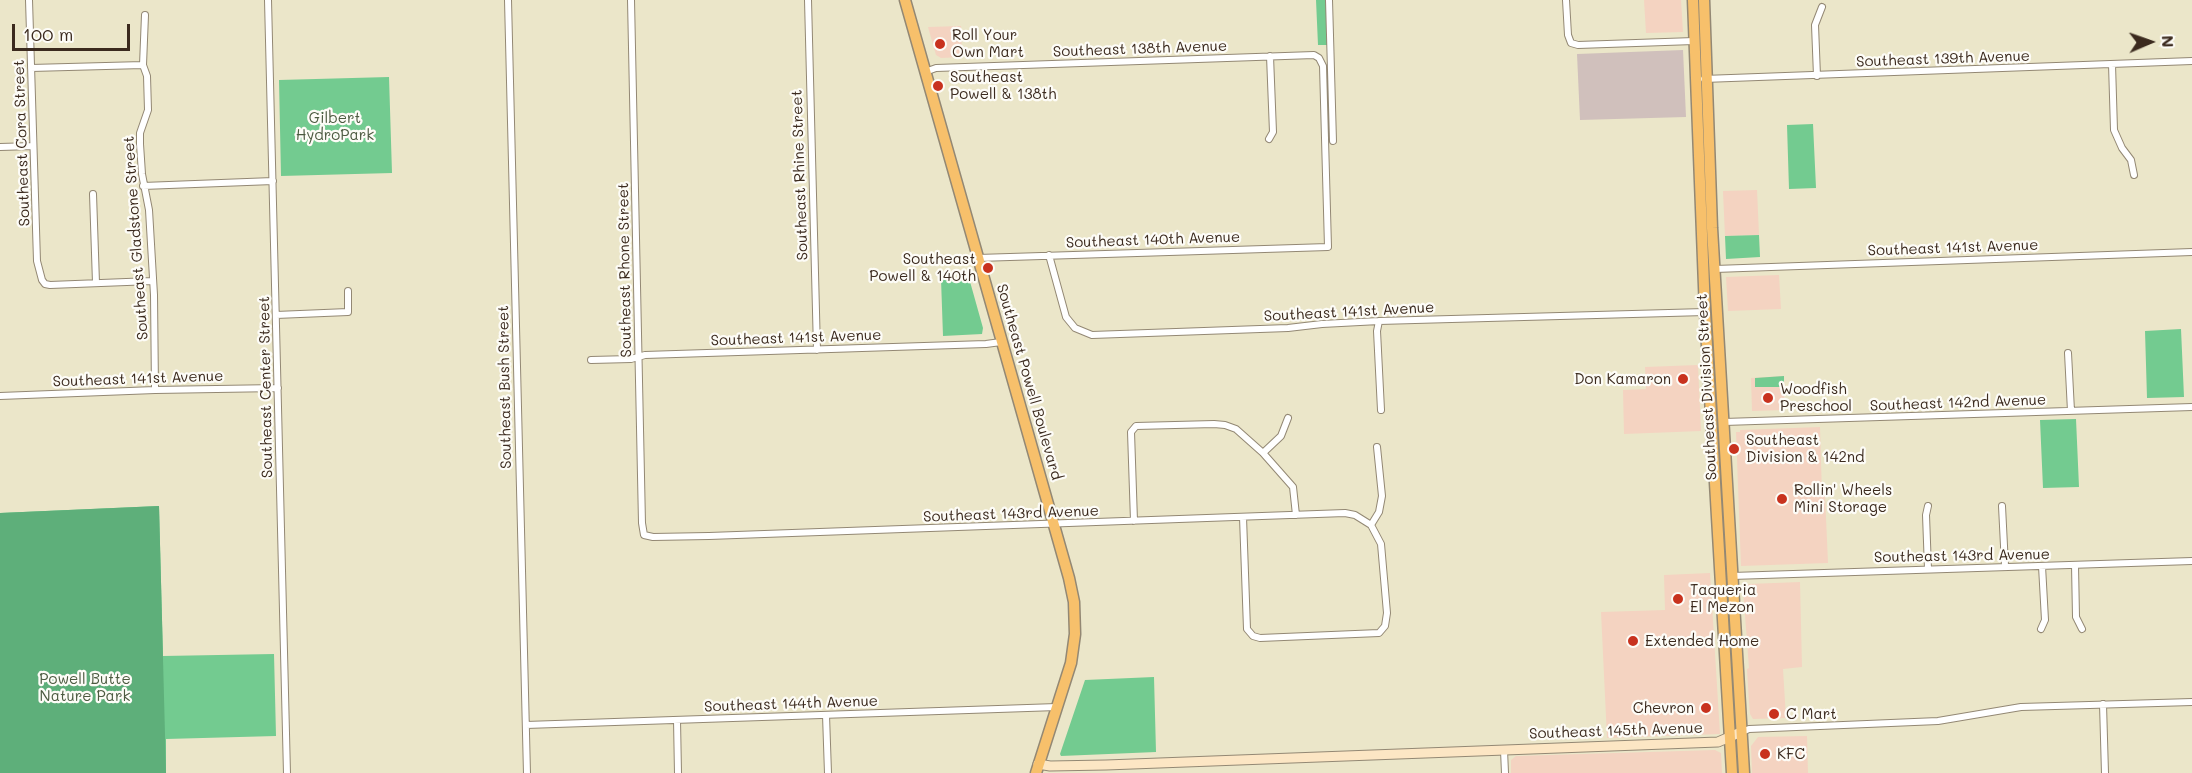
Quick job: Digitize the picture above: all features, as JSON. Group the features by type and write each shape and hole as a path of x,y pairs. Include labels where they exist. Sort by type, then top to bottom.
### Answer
{"main road":[{"name":"Southeast Powell Boulevard","path":"904,0 1069,578 1075,614 1074,645 1037,769"},
{"name":"Southeast Division Street","path":"1693,0 1694,41 1701,80 1718,314 1744,773"},
{"name":"Southeast Division Street","path":"1704,0 1701,80 1701,231 1732,773"},
{"path":"1701,231 1705,234 1707,242 1709,267 1715,269"},
{"path":"1705,312 1718,314"},
{"path":"1719,539 1726,568 1732,576"}],"street":[{"name":"Southeast Cora Street","path":"29,0 38,261 45,284 96,283"},
{"name":"Southeast Center Street","path":"268,0 287,773"},
{"name":"Southeast Bush Street","path":"508,0 527,773"},
{"name":"Southeast Rhone Street","path":"631,0 642,523 647,537"},
{"name":"Southeast Rhine Street","path":"808,0 817,350"},
{"path":"1329,0 1333,141"},
{"path":"1566,0 1568,35 1571,43 1578,45 1694,41"},
{"path":"1817,76 1815,25 1822,7"},
{"name":"Southeast Gladstone Street","path":"145,15 143,65 147,76 148,110 140,133 143,186 149,210 155,390"},
{"name":"Southeast 138th Avenue","path":"924,72 936,68 1314,55 1320,58 1323,66 1328,247"},
{"path":"1269,139 1273,132 1270,56"},
{"name":"Southeast 139th Avenue","path":"1701,80 2192,61"},
{"path":"2112,64 2114,130 2121,148 2131,160 2134,175"},
{"path":"31,68 143,65"},
{"path":"0,147 33,146"},
{"path":"143,186 273,181"},
{"path":"93,194 96,283 152,281"},
{"name":"Southeast 140th Avenue","path":"978,258 1328,247"},
{"name":"Southeast 141st Avenue","path":"1715,269 2192,252"},
{"name":"Southeast 141st Avenue","path":"1049,255 1066,316 1076,328 1092,335 1288,328 1379,321 1705,312"},
{"path":"276,315 348,312 348,291"},
{"path":"1379,321 1377,331 1381,410"},
{"name":"Southeast 141st Avenue","path":"591,360 1001,342"},
{"path":"2068,352 2071,411"},
{"name":"Southeast 141st Avenue","path":"0,396 278,388"},
{"name":"Southeast 142nd Avenue","path":"1724,422 2192,407"},
{"path":"1263,453 1281,436 1288,418"},
{"path":"1134,521 1131,432 1136,426 1225,425 1236,429 1263,453 1293,487 1296,515"},
{"path":"1243,517 1247,629 1253,636 1260,638 1379,633 1385,626 1387,613 1381,544 1371,525 1379,512 1382,496 1377,447"},
{"path":"1928,506 1926,515 1928,569"},
{"path":"2002,506 2005,566"},
{"name":"Southeast 143rd Avenue","path":"647,537 1054,525 1345,513 1355,515 1371,525"},
{"name":"Southeast 143rd Avenue","path":"1732,576 2192,561"},
{"path":"2075,565 2076,617 2082,629"},
{"path":"2041,628 2045,620 2042,566"},
{"name":"Southeast 145th Avenue","path":"1037,769 1050,766 1718,742 1749,729 1938,721 2021,707 2192,702"},
{"path":"2103,704 2104,773"},
{"name":"Southeast 144th Avenue","path":"526,725 1057,708"},
{"path":"826,715 828,773"},
{"path":"677,720 678,773"},
{"path":"1504,750 1505,773"}],"shaded area":[{"path":"1644,0 1681,0 1683,32 1646,33"},
{"path":"961,26 962,57 941,58 936,55 928,27"},
{"path":"1683,50 1686,117 1580,120 1577,54"},
{"path":"1757,190 1759,235 1725,236 1723,191"},
{"path":"1779,275 1781,309 1728,311 1726,277"},
{"path":"1698,365 1701,431 1624,434 1623,390 1646,389 1645,367"},
{"name":"Woodfish Preschool","path":"1784,376 1785,410 1752,411 1751,378"},
{"name":"Rollin' Wheels Mini Storage","path":"1820,427 1822,495 1825,495 1828,563 1741,566 1736,432"},
{"path":"1710,573 1720,734 1607,738 1601,612 1665,610 1664,575"},
{"path":"1800,582 1802,667 1783,669 1786,718 1753,719 1749,702 1747,669 1749,668 1743,589 1749,584"},
{"path":"1807,736 1808,773 1752,773 1751,746 1758,737"},
{"path":"1715,750 1721,753 1722,773 1511,773 1511,760 1516,756"}],"green space":[{"path":"1316,0 1326,0 1328,45 1318,45"},
{"name":"Gilbert HydroPark","path":"389,77 392,173 281,176 279,80"},
{"path":"1813,124 1816,188 1789,189 1787,125"},
{"path":"1759,235 1760,257 1726,259 1725,236"},
{"path":"969,278 983,328 982,334 943,336 941,279"},
{"path":"2181,329 2184,397 2147,398 2145,331"},
{"path":"1784,376 1784,387 1755,387 1755,378"},
{"path":"2076,419 2079,487 2043,488 2040,420"},
{"name":"Powell Butte Nature Park","path":"159,506 163,656 274,654 276,736 166,739 166,773 0,773 0,513"},
{"name":"Powell Butte Nature Park","path":"159,506 166,773 0,773 0,513"},
{"path":"1154,677 1156,752 1061,756 1085,680"}],"place":[{"name":"Roll Your Own Mart","path":"940,44"},
{"name":"Southeast Powell & 138th","path":"938,86"},
{"name":"Southeast Powell & 140th","path":"988,268"},
{"name":"Don Kamaron","path":"1683,379"},
{"name":"Woodfish Preschool","path":"1768,398"},
{"name":"Southeast Division & 142nd","path":"1734,449"},
{"name":"Rollin' Wheels Mini Storage","path":"1782,499"},
{"name":"Taqueria El Mezon","path":"1678,599"},
{"name":"Extended Home","path":"1633,641"},
{"name":"Chevron","path":"1706,708"},
{"name":"C Mart","path":"1774,714"},
{"name":"KFC","path":"1765,754"}]}
